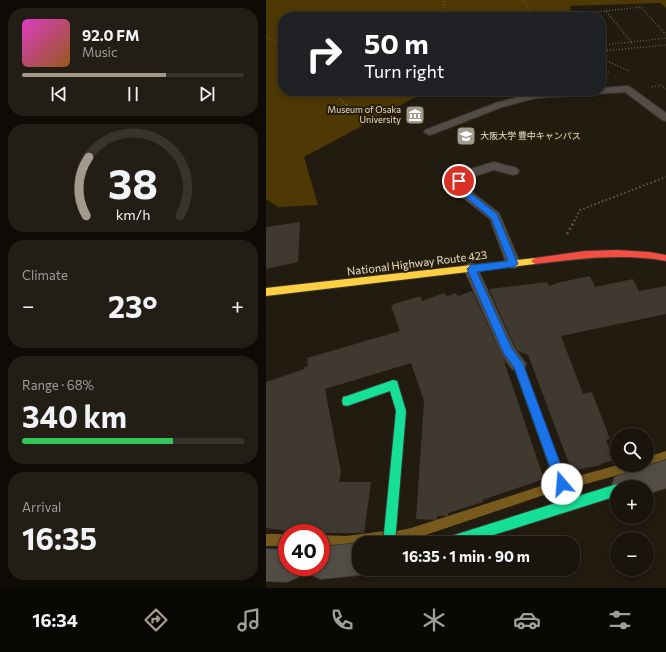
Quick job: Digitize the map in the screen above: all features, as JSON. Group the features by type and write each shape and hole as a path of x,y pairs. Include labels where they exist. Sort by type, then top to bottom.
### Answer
{"main road":[{"name":"National Highway Route 423","path":"266,292 513,264 602,252 648,254 666,258"},
{"path":"518,364 558,472 567,501"},
{"path":"347,401 393,385 401,411 390,536"},
{"path":"468,536 567,501 610,492"}],"street":[{"path":"647,480 666,474"},
{"path":"330,562 352,560"},
{"path":"266,565 278,566"}],"lane":[{"path":"606,91 627,89 666,118"},
{"path":"429,132 499,105 532,96"},
{"path":"513,171 494,166 462,176 459,181 465,193 495,216 513,264"},
{"path":"471,269 508,351 518,364"}],"path":[{"path":"443,12 445,0"},
{"path":"522,0 532,12"},
{"path":"595,12 641,7 666,35"},
{"path":"606,11 631,42"},
{"path":"266,37 278,42"},
{"path":"606,44 666,38"},
{"path":"606,51 666,45"},
{"path":"338,96 364,120"},
{"path":"566,236 580,210 666,177"}],"shaded area":[{"path":"266,0 666,0 666,8 660,3 570,6 571,12 278,12 278,96 418,96 304,157 318,205 278,207 266,199"}],"building":[{"path":"300,222 298,262 266,269 266,227"},
{"path":"590,276 595,287 633,279 639,291 666,286 666,314 561,336 583,394 592,392 610,439 606,440 610,450 610,461 600,464 601,465 576,470 575,467 571,469 528,355 518,351 514,345 489,289 547,282 549,286"},
{"path":"472,291 505,362 544,479 482,500 483,502 448,513 448,516 437,516 437,520 416,519 424,401 411,363 325,389 341,472 339,482 371,482 364,533 330,533 330,524 278,524 278,530 266,528 266,382 304,369 304,367 308,366 307,358 400,331 391,306 394,304 417,297 421,297 422,301 444,293 447,296 456,293 458,296"}],"waterway":[{"path":"654,460 666,456"},
{"path":"395,536 411,534 541,491 611,472"},
{"path":"266,540 278,540"},
{"path":"330,541 352,541"}],"traffic: fast":[{"path":"518,364 569,505"},
{"path":"347,401 393,385 401,411 390,536"},
{"path":"470,536 610,492"}],"traffic: slow":[{"path":"266,292 535,261"}],"traffic: jam":[{"path":"535,261 617,253 633,253 666,258"}],"place":[{"name":"Museum of Osaka University","path":"415,115"},
{"name":"大阪大学 豊中キャンパス","path":"466,136"}],"route":[{"path":"459,181 465,193 495,216 513,264 471,269 508,351 518,364 562,484"}]}
